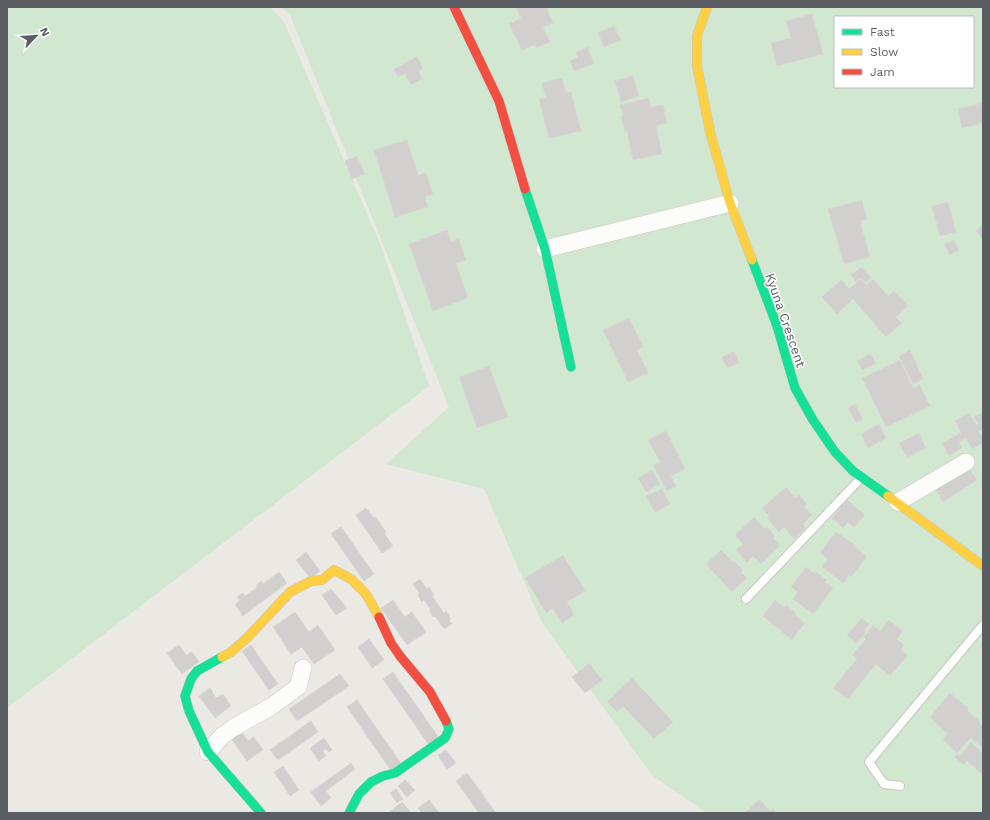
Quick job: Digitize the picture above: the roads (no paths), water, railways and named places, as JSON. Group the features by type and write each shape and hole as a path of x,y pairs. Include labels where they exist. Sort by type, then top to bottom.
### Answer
{"street":[{"path":"454,7 499,101 524,186 545,249 571,367"},
{"name":"Kyuna Crescent","path":"707,7 698,36 697,66 710,132 730,203 777,326 795,388 813,420 835,452 853,471 863,476 983,566"},
{"path":"545,249 730,203"},
{"path":"898,502 966,462"},
{"path":"260,813 208,752 189,711 185,696 191,679 198,671 231,652 248,637 290,592 311,581 322,580 334,570 351,579 366,594 382,622 391,643 430,692 449,728 444,738 439,743 400,770 376,779 364,788 359,794 349,813"},
{"path":"208,752 222,736 233,728 272,706 298,687 304,668"}],"lane":[{"path":"746,599 863,476"},
{"path":"900,786 884,784 869,762 983,625"}]}
